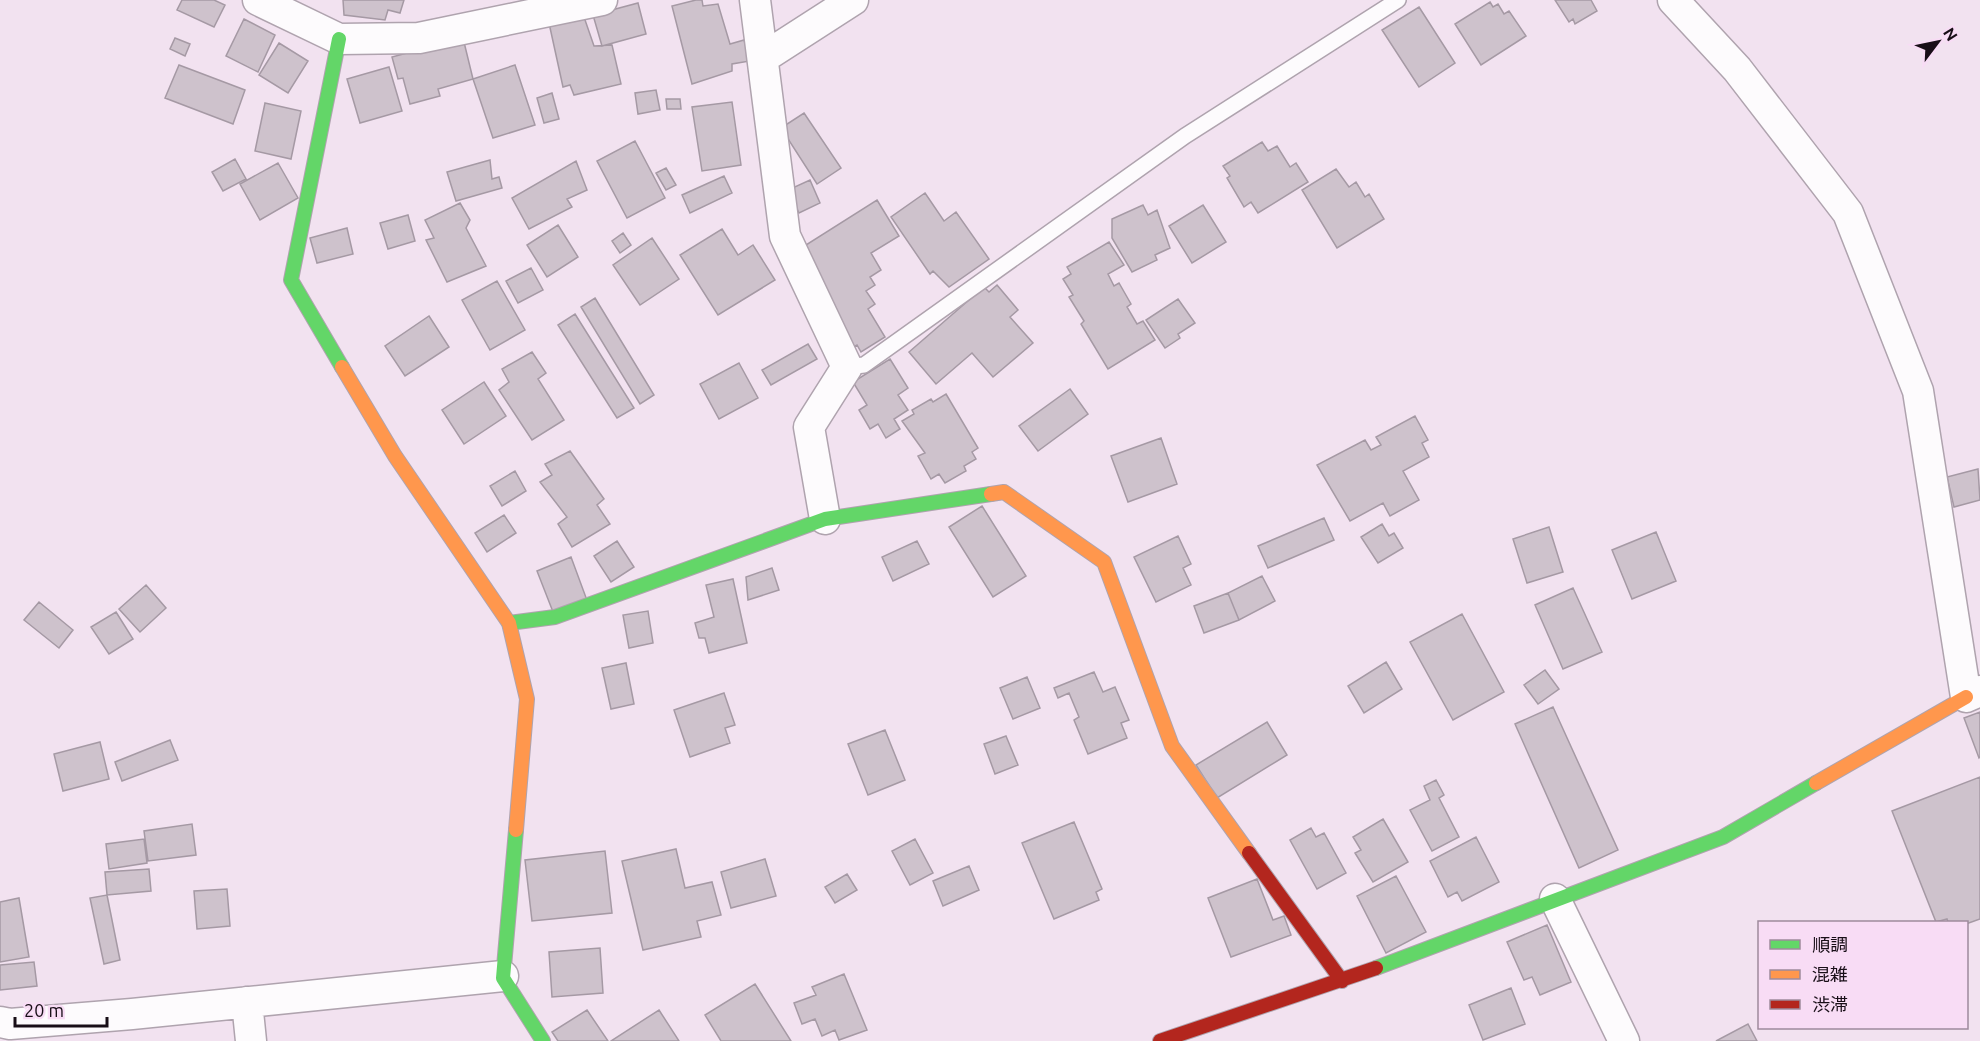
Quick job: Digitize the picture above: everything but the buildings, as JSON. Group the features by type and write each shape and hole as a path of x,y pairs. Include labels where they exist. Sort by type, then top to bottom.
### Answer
{"street":[{"path":"258,0 339,39 419,38 602,0"},
{"path":"755,0 785,236 846,368 809,427 825,519"},
{"path":"763,58 853,0"},
{"path":"1160,1041 1342,981 1723,837 1973,694 1918,391 1848,213 1737,69 1672,0"},
{"path":"339,39 291,280 395,456 509,623 526,699 503,976 543,1041"},
{"path":"509,623 555,616 825,519 1004,492 1104,562 1172,746 1342,981"},
{"path":"1555,899 1624,1041"},
{"path":"0,1022 10,1024 132,1014 503,976"},
{"path":"247,1002 251,1041"}],"lane":[{"path":"846,368 864,365 1185,136 1398,0"}],"traffic: fast":[{"path":"339,39 291,280 342,367"},
{"path":"509,623 555,617 825,519 991,494"},
{"path":"1376,968 1723,837 1816,783"},
{"path":"516,830 503,978 543,1041"}],"traffic: slow":[{"path":"342,367 395,456 509,623 527,699 516,830"},
{"path":"991,494 1004,492 1104,562 1172,746 1249,853"},
{"path":"1816,783 1966,697"}],"traffic: jam":[{"path":"1249,853 1342,981"},
{"path":"1160,1041 1376,968"}]}
